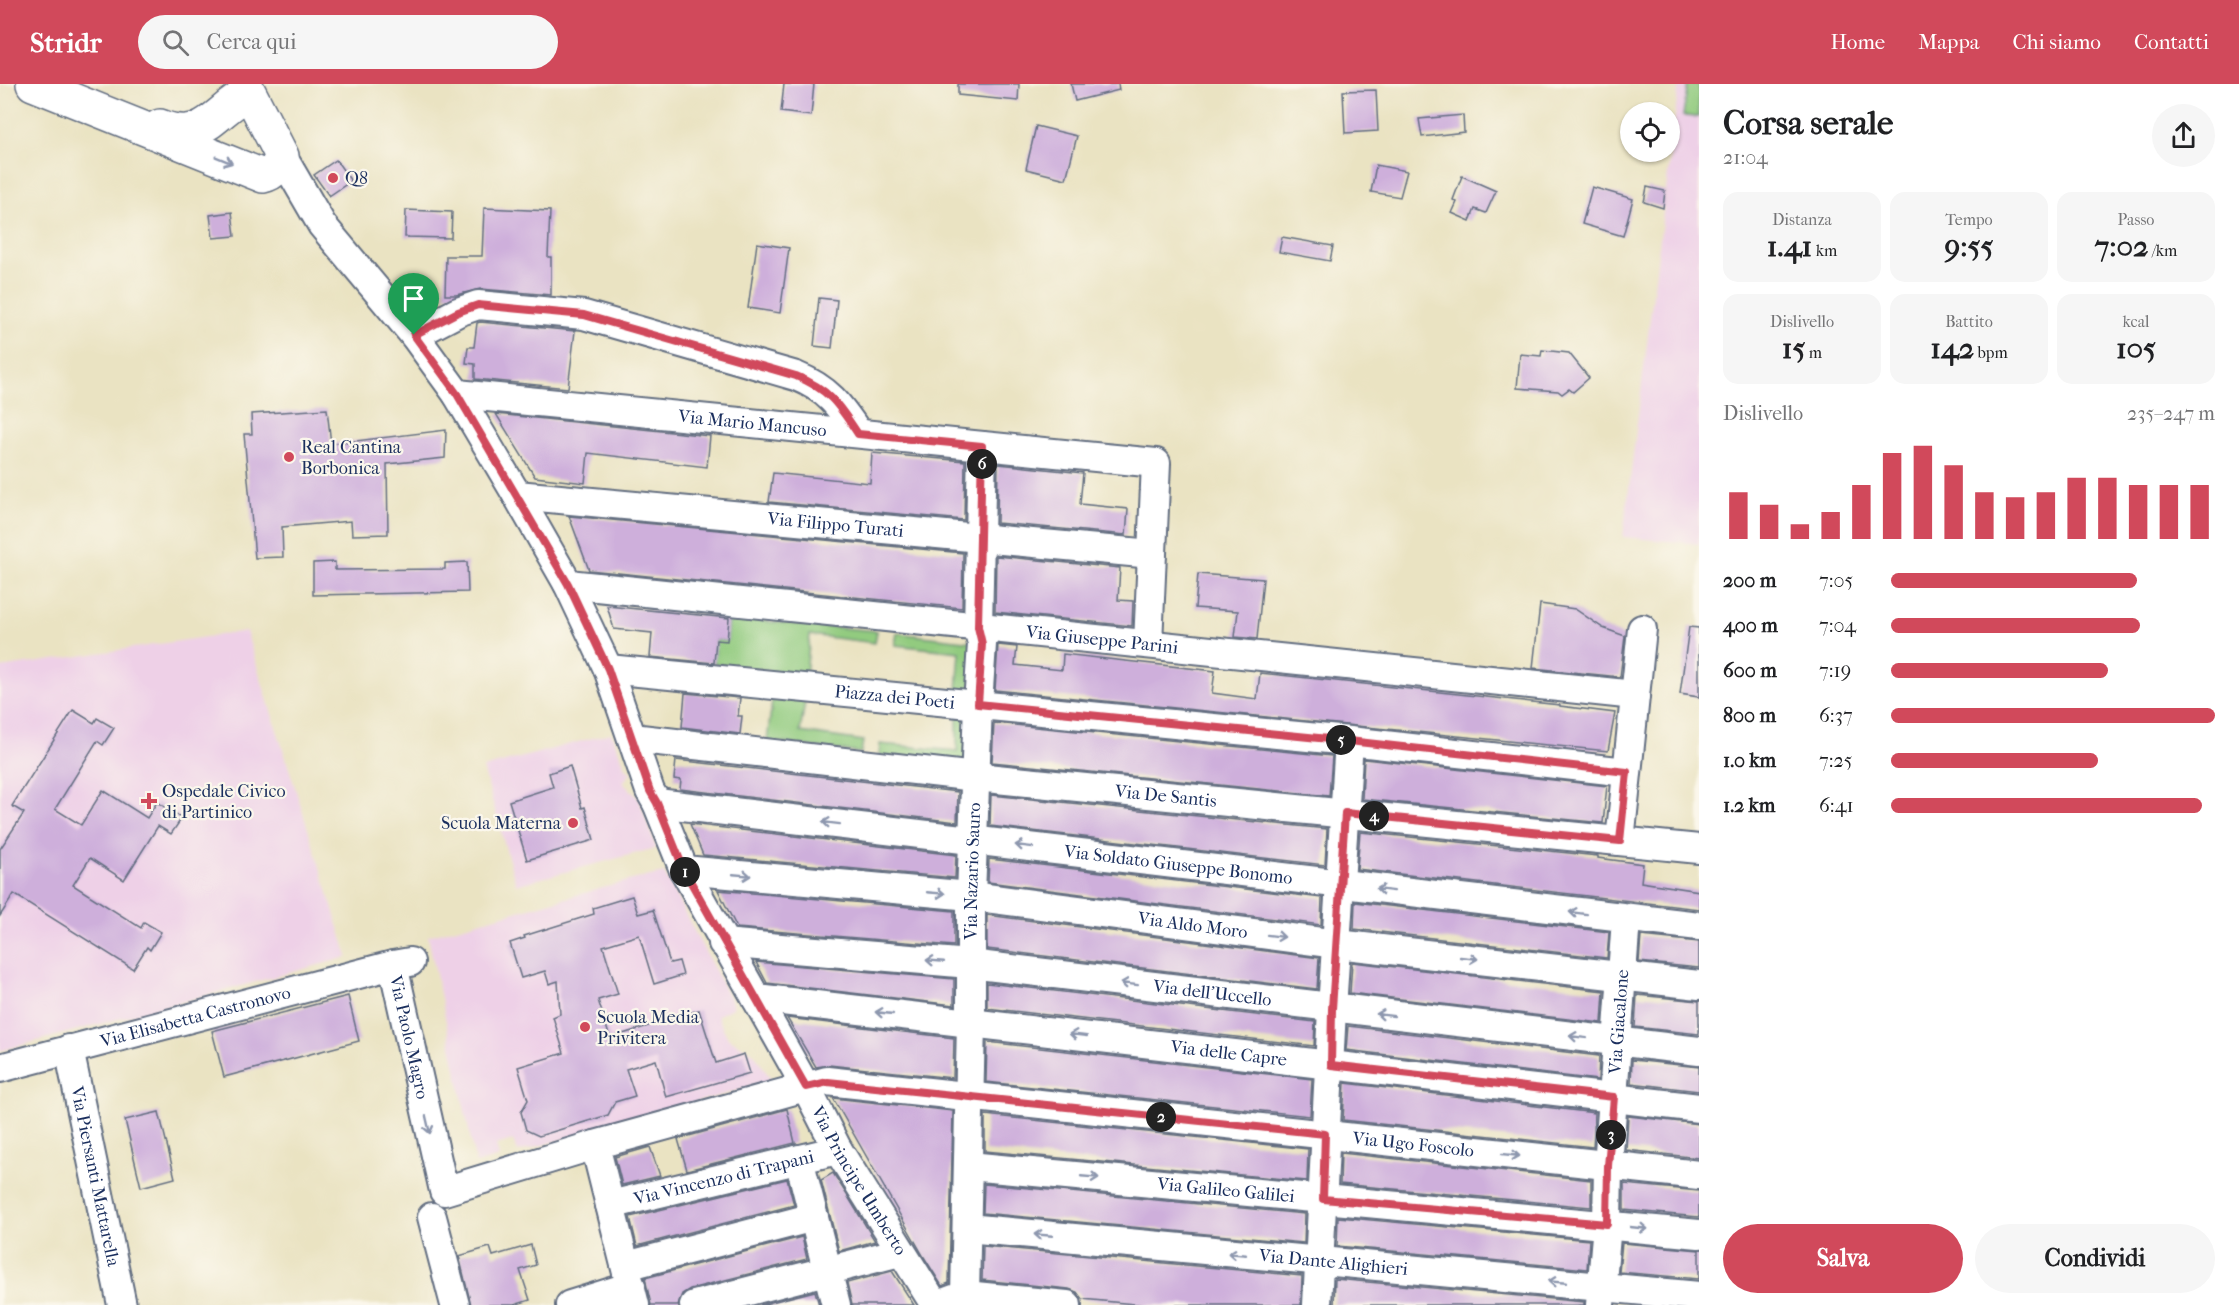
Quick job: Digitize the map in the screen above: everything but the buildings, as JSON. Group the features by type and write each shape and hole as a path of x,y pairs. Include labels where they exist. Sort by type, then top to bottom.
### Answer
{"main road":[{"path":"33,84 272,166"},
{"path":"94,84 101,94 119,110 175,132 190,132 204,127 247,88 272,166"}],"street":[{"name":"Via Principe Umberto","path":"272,166 305,196 322,225 414,335 457,394 517,495 568,584 608,669 650,791 684,870 806,1087 838,1150 935,1305"},
{"path":"414,335 458,312 478,305 584,315 796,376 815,384 838,405 858,434"},
{"name":"Via Mario Mancuso","path":"457,394 1156,463 1152,554"},
{"name":"Via Nazario Sauro","path":"965,1295 972,1022 970,896 982,644 978,627 982,446"},
{"name":"Via Filippo Turati","path":"517,495 1152,554"},
{"path":"1148,644 1152,554"},
{"name":"Via Giuseppe Parini","path":"568,584 1635,695"},
{"path":"1620,841 1642,629"},
{"name":"Piazza dei Poeti","path":"608,669 1349,741 1627,772"},
{"name":"Via De Santis","path":"632,738 976,777 1699,849"},
{"path":"1317,1305 1349,741"},
{"name":"Via Soldato Giuseppe Bonomo","path":"657,803 1699,926"},
{"name":"Via Aldo Moro","path":"684,870 970,896 1337,944 1699,985"},
{"name":"Via Giacalone","path":"1601,1295 1626,919"},
{"name":"Via dell'Uccello","path":"723,943 970,964 1699,1051"},
{"name":"Via Paolo Magro","path":"393,965 410,962 453,1188 595,1145 806,1087"},
{"name":"Via Elisabetta Castronovo","path":"0,1068 393,965"},
{"name":"Via delle Capre","path":"756,998 1699,1108"},
{"name":"Via Piersanti Mattarella","path":"69,1049 122,1305"},
{"name":"Via Ugo Foscolo","path":"806,1087 828,1082 1699,1175"},
{"path":"595,1145 631,1286"},
{"name":"Via Vincenzo di Trapani","path":"610,1205 838,1150"},
{"path":"799,1159 836,1305"},
{"name":"Via Galileo Galilei","path":"969,1166 1699,1234"},
{"path":"432,1217 455,1305"},
{"path":"570,1305 631,1286 814,1217"},
{"name":"Via Dante Alighieri","path":"967,1228 1319,1261 1601,1295 1699,1296"},
{"path":"694,1305 900,1252"},
{"path":"935,1305 965,1295 1067,1305"}],"shaded area":[{"path":"1679,84 1699,84 1699,544 1623,537 1669,162 1680,162 1680,102 1677,102"},
{"name":"Ospedale Civico di Partinico","path":"246,631 348,957 0,1051 0,668"},
{"name":"Scuola Materna","path":"611,733 626,768 631,773 623,782 639,799 656,848 516,885 483,768"},
{"name":"Scuola Media Privitera","path":"664,873 734,1007 717,1016 728,1038 754,1053 772,1081 518,1152 513,1140 496,1145 499,1157 476,1164 428,936"}],"green space":[{"path":"1688,84 1699,84 1699,117 1683,116"},
{"path":"729,618 877,631 875,643 810,635 806,675 714,664 716,640 727,641"},
{"path":"897,633 972,642 971,692 957,691 960,652 895,645"},
{"path":"773,694 806,696 800,732 863,741 861,753 767,741"},
{"path":"957,712 970,714 969,765 879,755 880,744 957,751"}],"place":[{"name":"Q8","path":"333,178"},
{"name":"Real Cantina Borbonica","path":"289,457"},
{"name":"Ospedale Civico di Partinico","path":"149,801"},
{"name":"Scuola Materna","path":"573,823"},
{"name":"Scuola Media Privitera","path":"585,1027"}],"route":[{"path":"478,305 584,315 796,376 815,384 838,405 858,434 982,446 978,627 982,644 978,704 1349,741 1627,772 1620,841 1345,813 1332,1009 1331,1065 1614,1097 1608,1166 1607,1224 1323,1199 1325,1134 828,1082 806,1087 684,870 650,791 608,669 568,584 457,394 414,335 458,312 478,305"}]}
